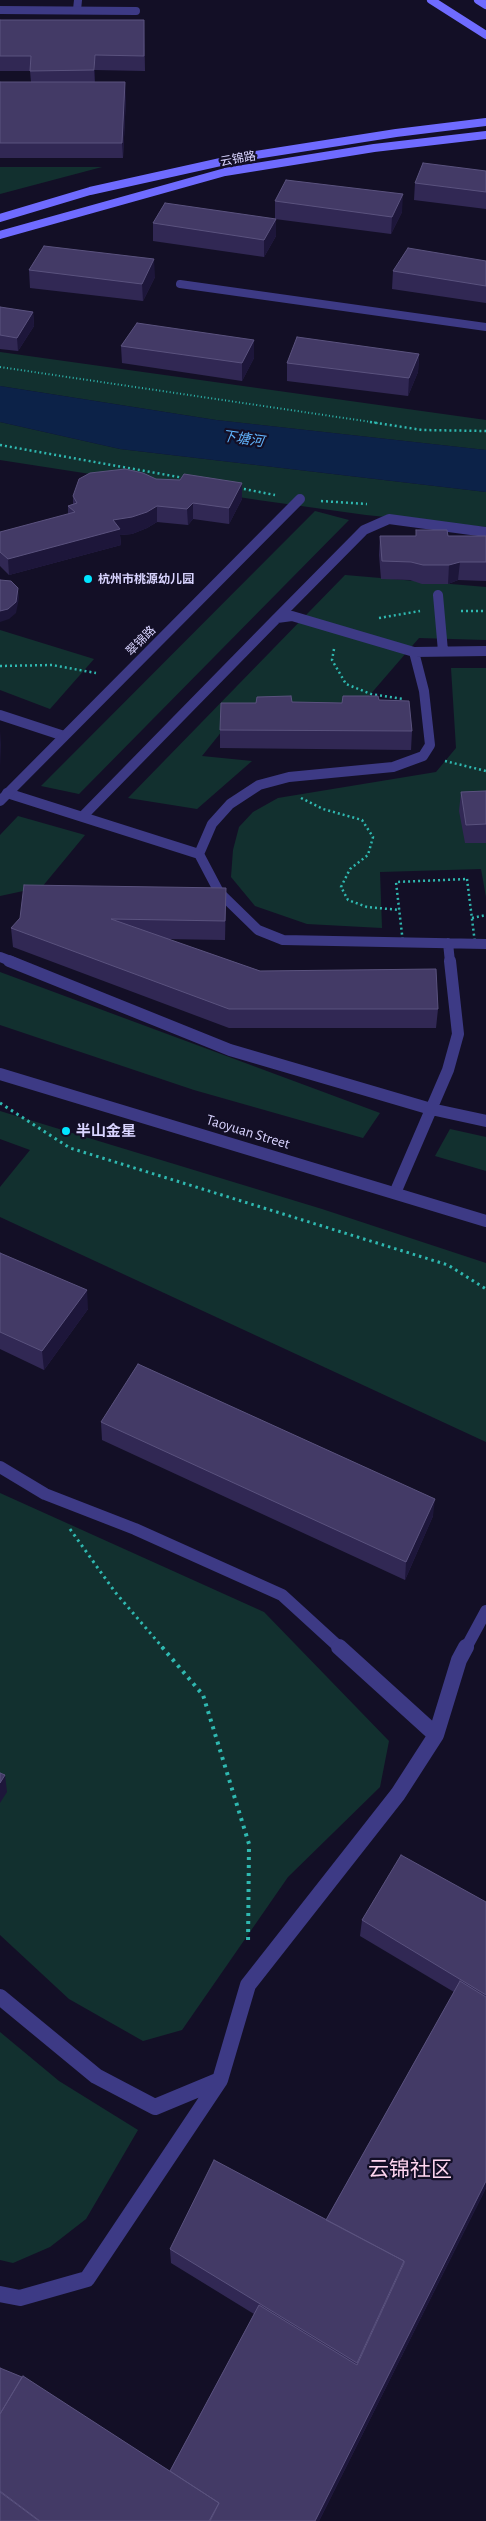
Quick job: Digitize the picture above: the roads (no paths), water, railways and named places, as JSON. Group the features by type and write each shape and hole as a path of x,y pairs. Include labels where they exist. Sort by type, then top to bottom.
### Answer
{"main road":[{"path":"431,0 486,35"},
{"path":"478,0 486,5"},
{"name":"云锦路","path":"0,218 90,191 243,157 396,133 486,122"},
{"name":"云锦路","path":"0,235 101,205 225,172 374,148 486,135"}],"street":[{"path":"77,10 78,0"},
{"path":"0,10 136,10"},
{"path":"180,284 486,327"},
{"name":"翠锦路","path":"4,797 300,499"},
{"path":"82,817 364,530 389,519 486,532"},
{"path":"438,595 443,652"},
{"path":"277,618 292,616 414,652 486,651"},
{"path":"199,854 212,824 230,804 259,785 289,777 394,767 422,756 430,746 424,691 414,652"},
{"path":"0,715 64,736"},
{"path":"4,797 82,817 199,854 219,892 258,930 283,940 480,944"},
{"path":"395,1193 448,1070 458,1034 448,944"},
{"path":"0,957 230,1050 431,1109 486,1120"},
{"name":"Taoyuan Street","path":"0,1074 486,1221"},
{"path":"0,1467 45,1494 135,1529 282,1595 436,1735"},
{"path":"0,2294 20,2298 86,2279 220,2080 248,1985 398,1794 436,1735 459,1660 486,1611"},
{"path":"0,1997 96,2076 155,2107 220,2080"}],"water":[{"name":"下塘河","path":"0,386 216,420 486,450 486,492 120,449 0,422"}],"place":[{"name":"杭州市桃源幼儿园","path":"88,579"},
{"name":"半山金星","path":"66,1131"}],"district":[{"name":"云锦社区","path":"410,2170"}]}
